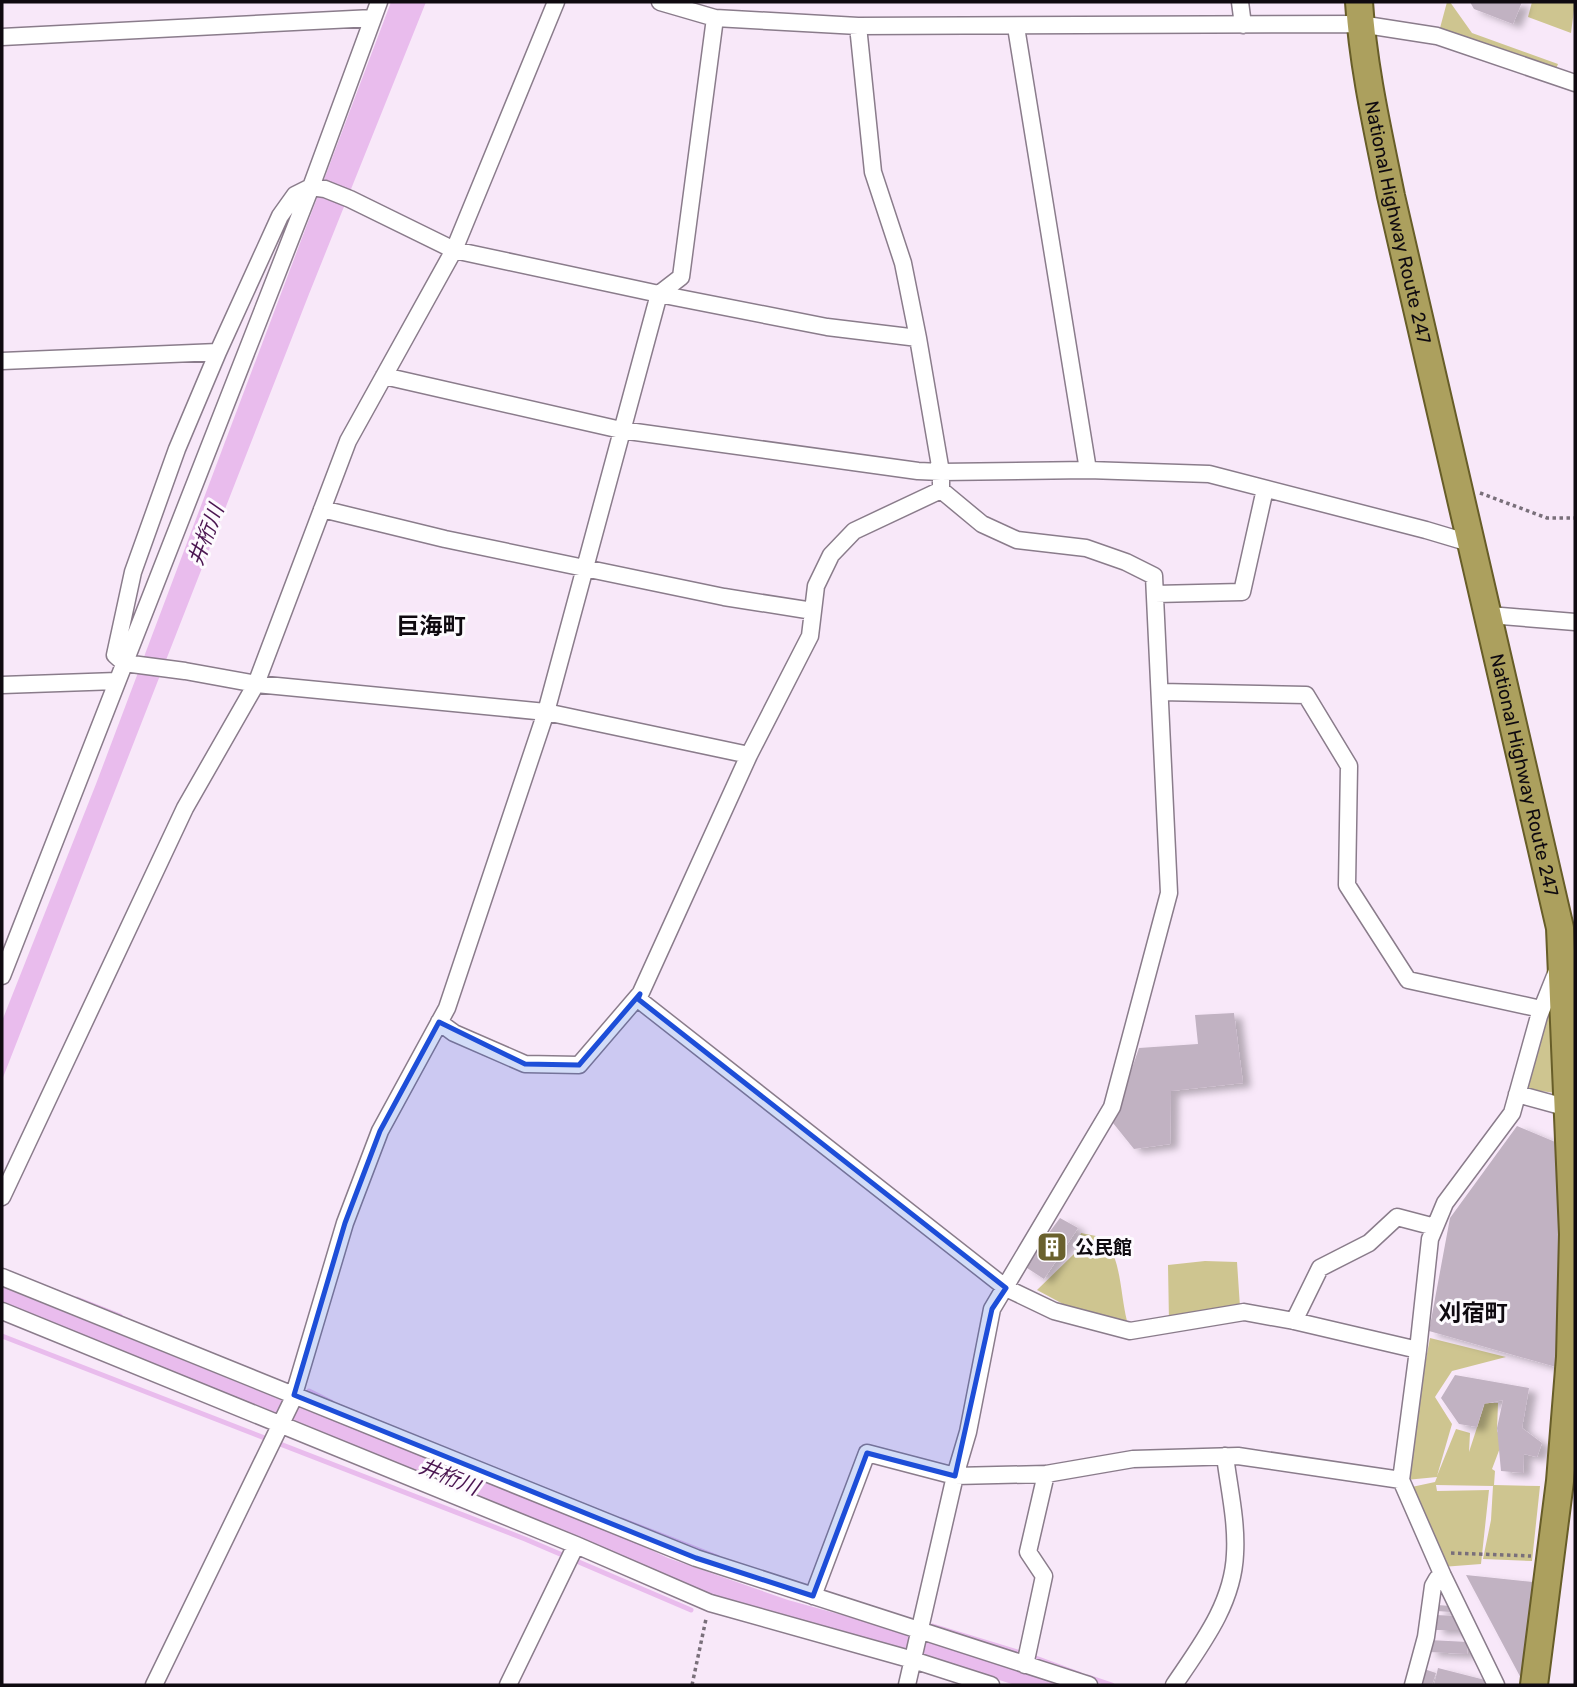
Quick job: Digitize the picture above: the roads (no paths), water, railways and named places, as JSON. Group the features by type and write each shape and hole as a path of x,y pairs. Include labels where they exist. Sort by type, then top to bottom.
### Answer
{"highway":[{"name":"National Highway Route 247","path":"1359,13 1391,196 1489,615 1567,923 1562,959 1572,1109 1571,1403 1534,1685"}],"street":[{"path":"3,971 117,681 131,664 318,188 379,2"},
{"path":"2,1197 185,808 256,684 348,441 454,250 556,2"},
{"path":"660,2 715,18 858,26 1242,25 1359,13 1437,36 1575,83"},
{"path":"1240,2 1242,25"},
{"path":"2,37 373,18"},
{"path":"154,1685 293,1398 345,1223 380,1131 447,1008 546,712 659,294 681,277 715,18"},
{"path":"858,26 873,172 903,263 941,472 941,490"},
{"path":"1016,27 1088,470"},
{"path":"749,755 546,712 256,684 131,664 115,655 133,572 177,449 280,216 295,195 318,188 350,199 454,250 827,327 918,338"},
{"path":"2,361 218,352"},
{"path":"384,376 621,430 918,471 1088,470 1209,474 1472,544"},
{"path":"1155,594 1242,592 1265,489"},
{"path":"907,1685 955,1476 968,1432 992,1309 1112,1107 1169,893 1154,576 1126,562 1086,548 1017,540 982,524 941,490"},
{"path":"941,490 853,531 831,555 816,586 810,636 749,755 638,999 1006,1288 1054,1311 1130,1331 1244,1312 1418,1350"},
{"path":"322,509 445,539 724,597 813,611"},
{"path":"1489,615 1575,622"},
{"path":"2,685 117,681"},
{"path":"1160,692 1307,695 1349,766 1348,885 1408,980 1541,1009"},
{"path":"1496,1685 1443,1576 1401,1480 1430,1239 1445,1203 1512,1113 1541,1009 1562,959"},
{"path":"439,1022 454,1032 525,1064 579,1065 640,994"},
{"path":"1517,1094 1572,1109"},
{"path":"1294,1321 1320,1268 1369,1243 1396,1217 1435,1227"},
{"path":"2,1277 293,1398 696,1558 1089,1685"},
{"path":"2,1311 576,1545 710,1603 913,1660 991,1685"},
{"path":"813,1596 867,1453 955,1476 1046,1474 1133,1459 1238,1456 1401,1480"},
{"path":"1174,1685 1215,1623 1232,1579 1236,1554 1235,1527 1225,1457"},
{"path":"1025,1665 1044,1576 1028,1552 1046,1474"},
{"path":"508,1685 576,1545"},
{"path":"1413,1685 1426,1637 1433,1586 1437,1579 1443,1576"}],"water":[{"name":"井桁川","path":"391,2 426,2 2,1080 2,1021 96,784"},
{"name":"井桁川","path":"2,1287 588,1520 668,1558 788,1600 871,1623 1061,1685 1015,1685 904,1650 709,1598 2,1305"}],"waterway":[{"path":"77,1299 120,1316"},
{"path":"2,1336 525,1539 691,1610"},
{"path":"309,1391 331,1402"},
{"path":"622,1520 717,1557"},
{"path":"932,1626 1017,1652"},
{"path":"1033,1657 1079,1674"},
{"path":"1088,1677 1112,1685"}],"place":[{"name":"公民館","path":"1052,1247"}],"district":[{"name":"巨海町","path":"431,626"},
{"name":"刈宿町","path":"1473,1313"}]}
